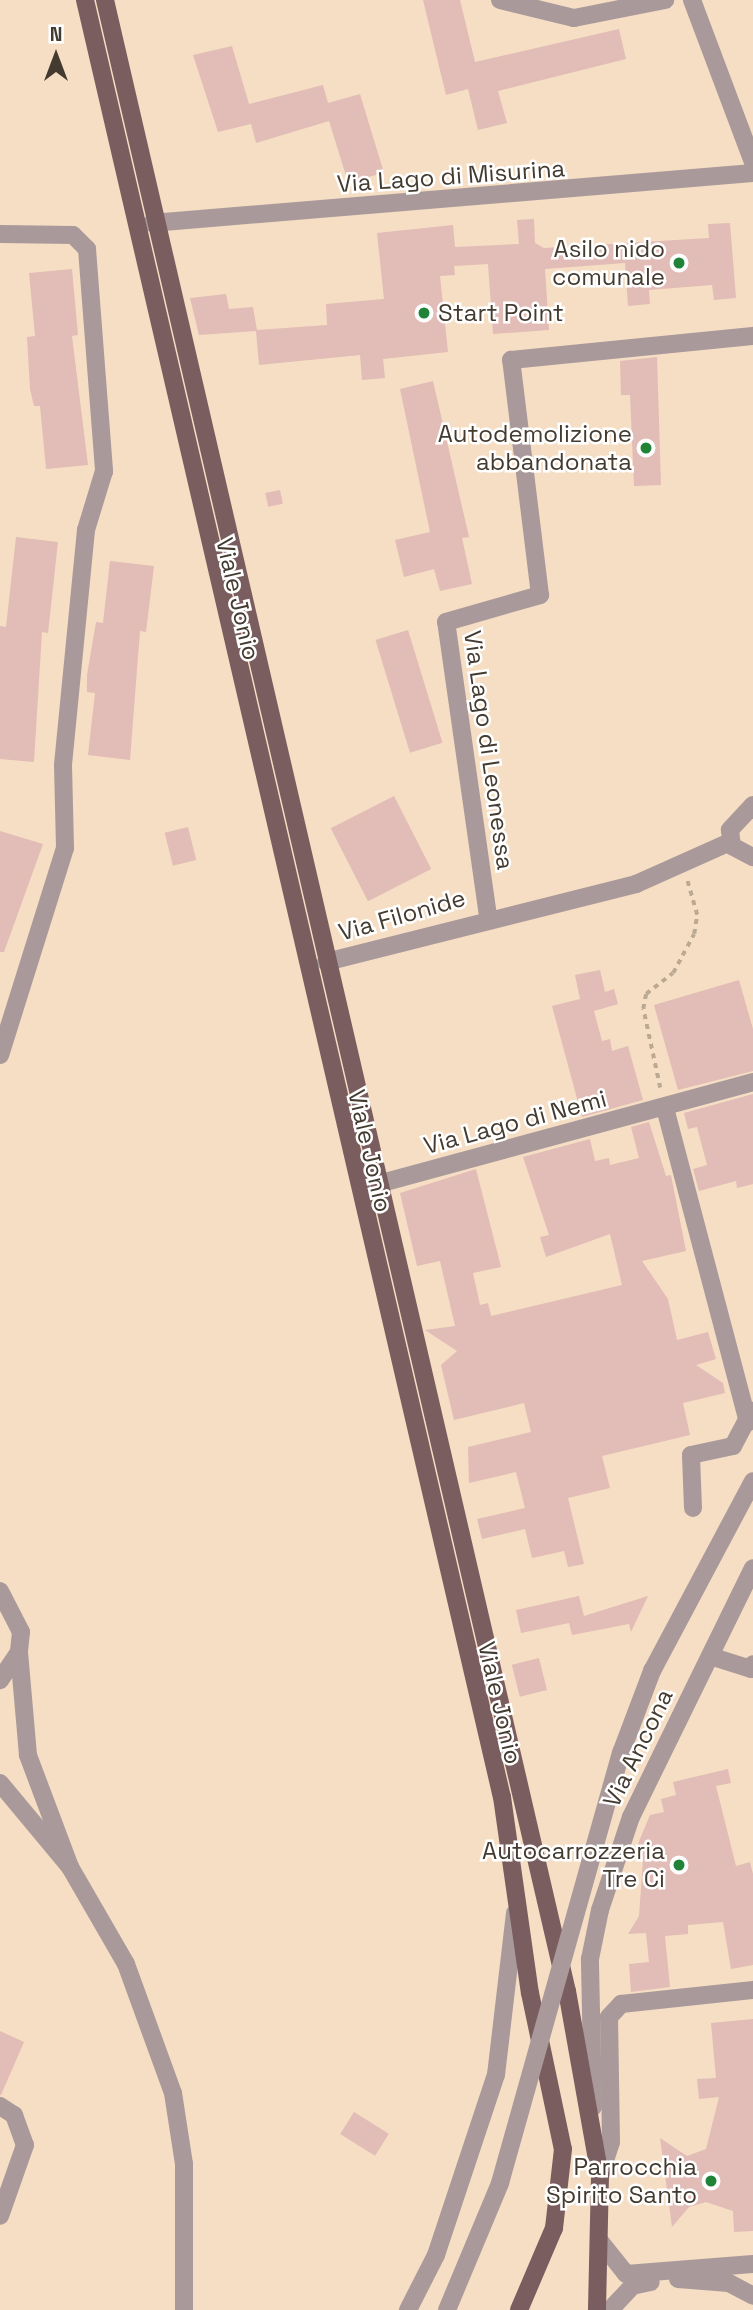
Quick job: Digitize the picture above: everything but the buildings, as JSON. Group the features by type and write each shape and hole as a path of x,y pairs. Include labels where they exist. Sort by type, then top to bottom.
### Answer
{"main road":[{"name":"Viale Jonio","path":"85,0 502,1797 518,1892 530,1993 563,2149 554,2228 519,2310"},
{"name":"Viale Jonio","path":"105,0 152,223 378,1184 593,2125 600,2176 597,2310"}],"street":[{"path":"500,0 574,18 665,0"},
{"path":"692,0 753,162"},
{"name":"Via Lago di Misurina","path":"152,223 753,173"},
{"path":"0,234 74,235 87,248 104,460 86,530 63,765 65,848 0,1055"},
{"name":"Via Lago di Leonessa","path":"488,916 446,622 540,595 510,360 753,336"},
{"path":"753,805 731,825 730,842 753,857"},
{"name":"Via Filonide","path":"326,962 488,916 636,884 730,842"},
{"name":"Via Lago di Nemi","path":"378,1184 753,1082"},
{"path":"665,1108 751,1415 733,1446 691,1455 693,1508"},
{"path":"447,2310 500,2183 626,1741 652,1671 753,1481"},
{"name":"Via Ancona","path":"593,2125 590,1959 600,1910 631,1817 753,1568"},
{"path":"0,1591 17,1614 28,1755 70,1867 126,1964 173,2093 184,2164 184,2310"},
{"path":"0,1680 19,1653"},
{"path":"710,1656 751,1669 753,1664"},
{"path":"0,1783 70,1867"},
{"name":"Viale Jonio","path":"408,2310 436,2255 496,2075 518,1892"},
{"path":"600,2176 611,2142 609,2017 621,2004 753,1990"},
{"path":"0,2106 14,2115 25,2145 0,2216"},
{"path":"599,2240 626,2274 753,2264"},
{"path":"610,2310 632,2286 674,2278 729,2283 753,2296"}],"path":[{"path":"665,1108 643,1009 646,994 673,973 694,934 697,915 679,863"}],"place":[{"name":"Asilo nido comunale","path":"679,263"},
{"name":"Start Point","path":"424,313"},
{"name":"Autodemolizione abbandonata","path":"646,448"},
{"name":"Autocarrozzeria Tre Ci","path":"679,1865"},
{"name":"Parrocchia Spirito Santo","path":"711,2181"}]}
